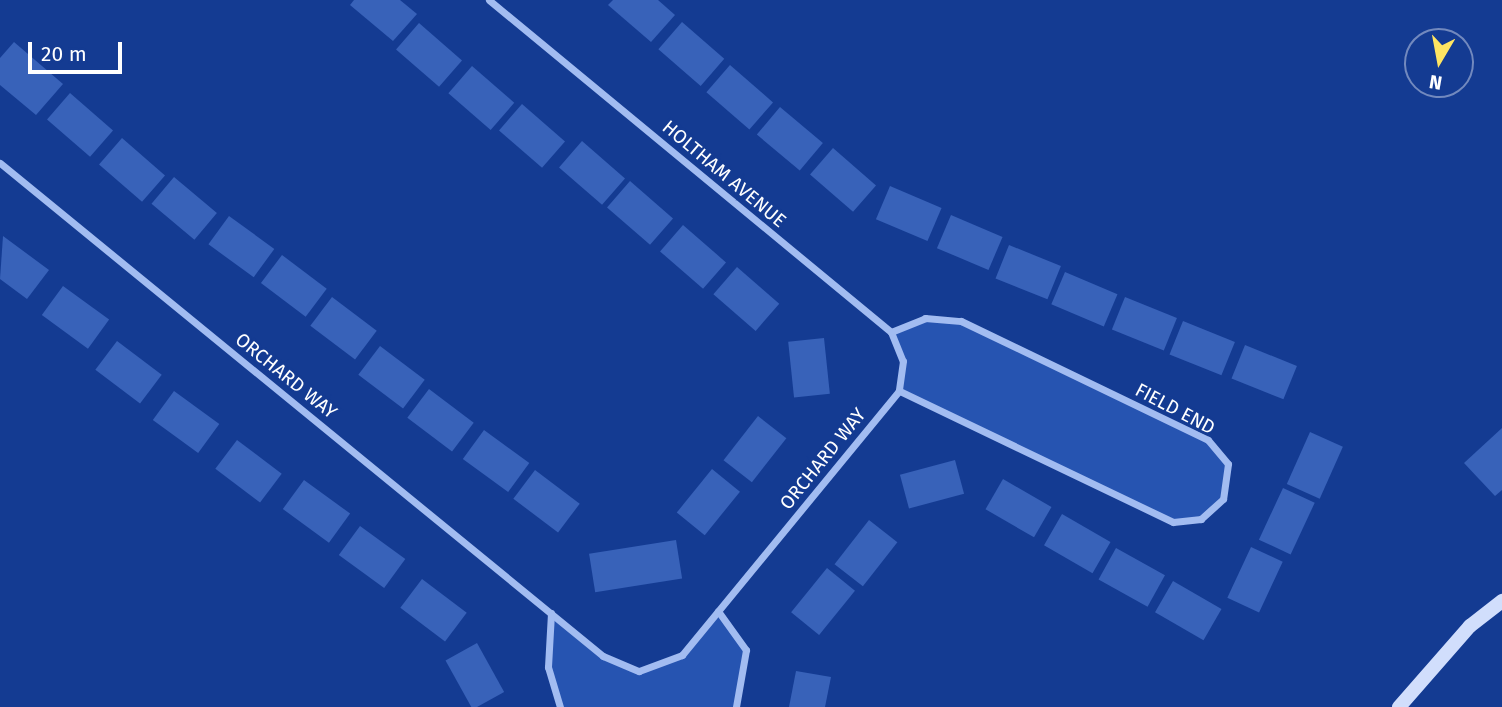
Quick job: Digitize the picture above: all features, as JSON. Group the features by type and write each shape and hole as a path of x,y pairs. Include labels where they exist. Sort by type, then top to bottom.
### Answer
{"main road":[{"path":"1399,707 1470,626 1502,601"}],"street":[{"name":"HOLTHAM AVENUE","path":"489,0 891,332 904,361 899,391"},
{"name":"ORCHARD WAY","path":"0,163 603,656 639,671 682,655 899,391"},
{"name":"FIELD END","path":"891,332 925,318 961,321 1208,440 1228,464 1223,499 1201,519 1173,522 899,391"},
{"path":"718,611 746,649 736,707"},
{"path":"551,613 548,667 560,707"}],"shaded area":[{"path":"925,318 961,321 1208,440 1228,464 1223,499 1201,519 1173,522 899,391 903,361 891,332"},
{"path":"718,611 746,650 736,707 560,707 548,667 551,613 603,655 638,671 682,655"}],"building":[{"path":"354,0 400,0 417,14 393,41 350,5"},
{"path":"613,0 658,0 675,15 651,42 608,5"},
{"path":"682,22 724,59 701,86 658,49"},
{"path":"419,23 462,60 439,87 396,49"},
{"path":"14,42 63,84 36,115 0,85 0,58"},
{"path":"730,65 773,102 749,130 706,92"},
{"path":"472,66 514,103 491,130 448,93"},
{"path":"70,93 113,130 90,157 47,119"},
{"path":"522,104 565,141 542,168 499,130"},
{"path":"780,107 823,143 800,171 757,135"},
{"path":"122,138 165,175 142,202 99,164"},
{"path":"582,141 625,178 602,205 559,167"},
{"path":"833,148 876,185 853,212 810,174"},
{"path":"174,177 217,213 194,240 152,204"},
{"path":"630,181 673,218 650,245 607,207"},
{"path":"890,186 942,208 927,241 876,219"},
{"path":"951,215 1003,237 988,270 937,248"},
{"path":"229,216 274,249 254,277 208,244"},
{"path":"683,225 726,262 703,289 660,251"},
{"path":"3,236 49,270 27,299 0,279"},
{"path":"1009,245 1061,266 1047,299 996,278"},
{"path":"282,255 327,289 306,317 261,283"},
{"path":"737,267 779,304 756,331 713,294"},
{"path":"1065,272 1117,294 1104,326 1051,304"},
{"path":"63,286 109,320 88,349 42,315"},
{"path":"332,297 377,331 355,359 310,326"},
{"path":"1125,297 1177,318 1164,350 1112,329"},
{"path":"1183,321 1235,342 1221,375 1170,354"},
{"path":"824,338 830,394 794,397 788,342"},
{"path":"117,341 162,375 140,403 95,370"},
{"path":"1245,345 1297,366 1283,399 1232,378"},
{"path":"380,346 425,380 403,408 358,375"},
{"path":"429,389 474,423 452,451 407,418"},
{"path":"174,391 219,424 198,453 153,420"},
{"path":"758,416 786,438 752,482 724,460"},
{"path":"1502,428 1502,490 1495,496 1464,463"},
{"path":"484,430 529,463 508,492 463,459"},
{"path":"1310,432 1343,447 1320,499 1287,484"},
{"path":"237,440 282,474 260,502 215,469"},
{"path":"955,460 964,494 909,509 900,475"},
{"path":"712,469 740,492 705,535 677,513"},
{"path":"535,470 580,504 558,532 513,499"},
{"path":"1003,479 1051,507 1034,537 986,509"},
{"path":"304,480 350,514 329,543 283,509"},
{"path":"1283,488 1315,503 1291,554 1259,540"},
{"path":"1062,514 1110,542 1092,573 1044,545"},
{"path":"869,520 897,542 863,586 835,564"},
{"path":"360,526 405,559 384,588 339,555"},
{"path":"676,540 682,579 595,592 589,554"},
{"path":"1251,547 1283,562 1259,613 1227,598"},
{"path":"1116,548 1165,575 1148,607 1099,579"},
{"path":"827,568 855,591 819,635 791,612"},
{"path":"422,579 467,613 445,641 400,608"},
{"path":"1173,581 1221,609 1203,640 1155,612"},
{"path":"477,643 504,692 477,707 471,707 446,660"},
{"path":"796,671 831,677 825,707 789,707"}]}
